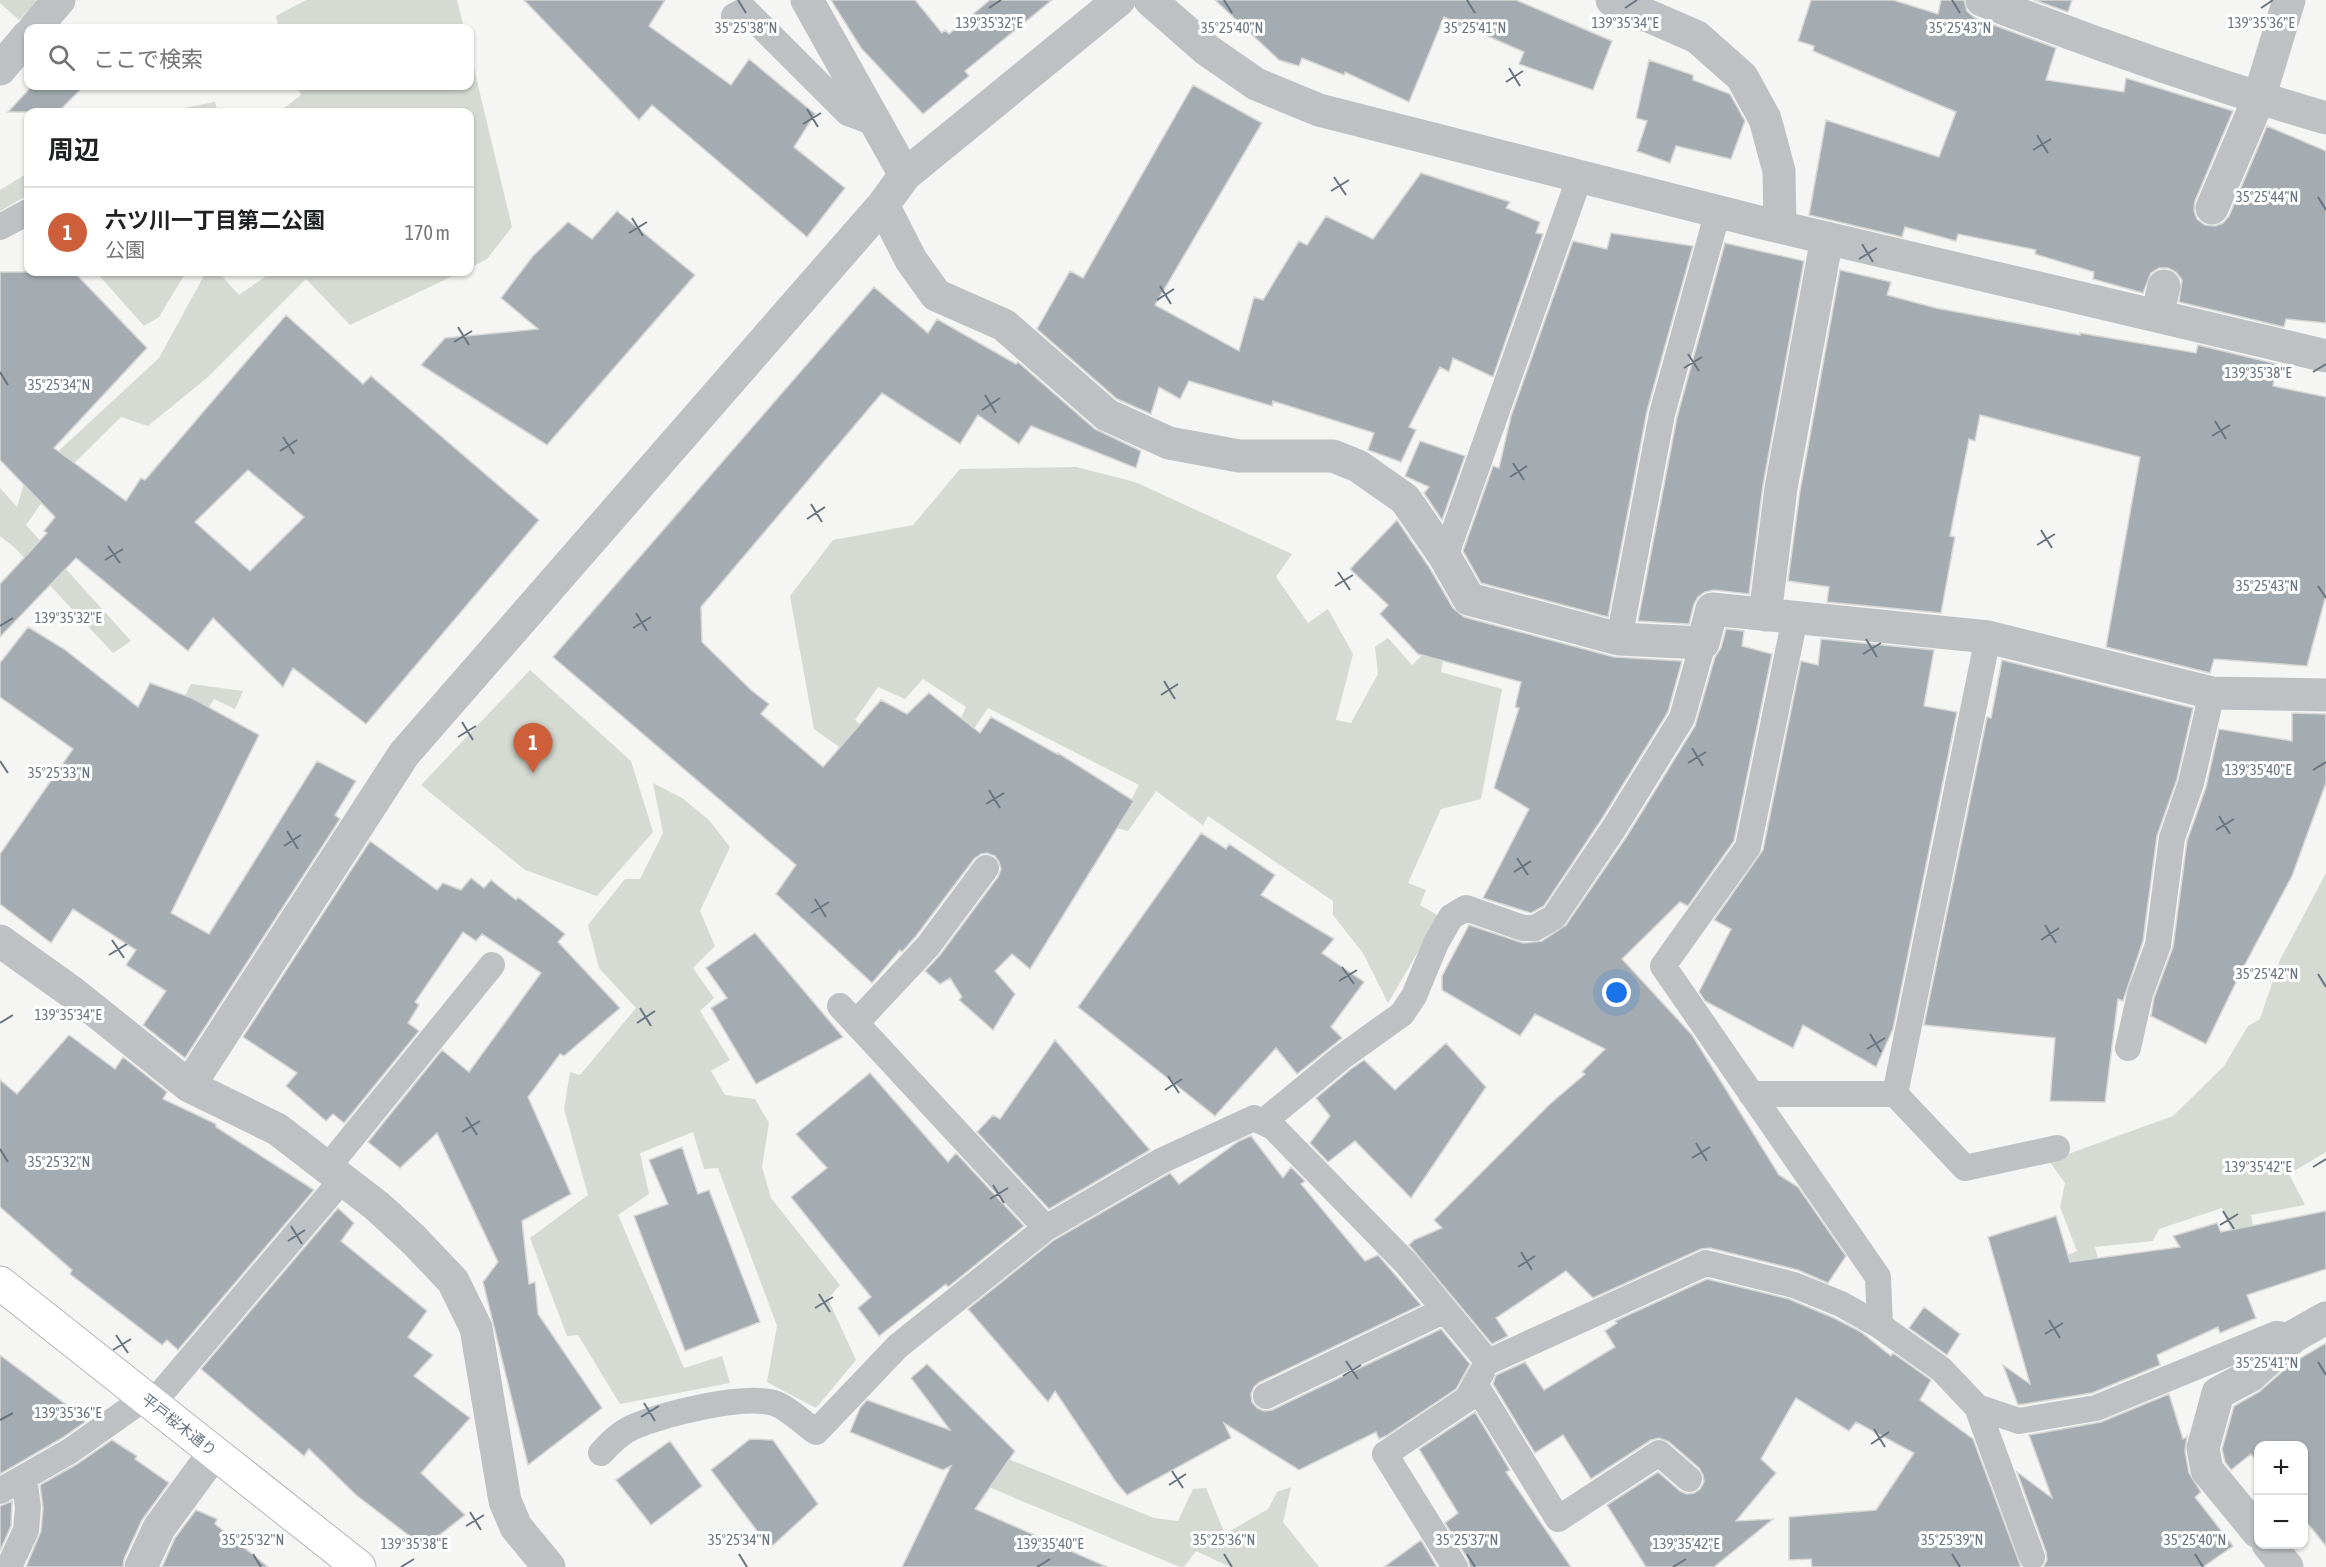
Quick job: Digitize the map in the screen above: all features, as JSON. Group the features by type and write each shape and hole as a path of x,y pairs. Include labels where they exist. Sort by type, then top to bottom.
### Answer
{"main road":[{"name":"平戸桜木通り","path":"0,1283 359,1567"}],"street":[{"path":"38,24 59,0"},
{"path":"807,0 905,176"},
{"path":"189,1086 404,754 883,205 905,176 1119,0"},
{"path":"1150,0 1207,50 1256,84 1309,106 1827,238 2161,301 2326,356"},
{"path":"1612,0 1697,37 1742,77 1765,119 1779,171 1780,227"},
{"path":"1982,0 2259,98 2326,118"},
{"path":"2212,208 2259,98 2289,0"},
{"path":"0,69 24,41"},
{"path":"883,205 911,260 936,295 1004,325 1107,415 1169,442 1239,456 1333,456 1358,466 1405,499 1445,556 1469,599 1619,639 1703,643 1712,609 1988,637 2212,693 2325,692"},
{"path":"1780,616 1781,488 1827,238"},
{"path":"0,941 73,993 189,1086 277,1129 377,1206 453,1281 476,1328 504,1501 516,1527 549,1567"},
{"path":"2254,1526 2207,1470 2203,1448 2218,1393 2250,1376 2294,1336 2326,1318"},
{"path":"141,1567 159,1528 214,1453"},
{"path":"2271,1549 2287,1567"}],"lane":[{"path":"734,16 745,10 848,113 875,123"},
{"path":"1445,556 1580,176"},
{"path":"1619,639 1662,414 1718,212"},
{"path":"0,227 24,214"},
{"path":"1780,616 1748,847 1663,966 1878,1277 1880,1326"},
{"path":"1895,1094 1988,637"},
{"path":"1263,1122 1342,1057 1402,1014 1414,996 1436,943 1451,917 1466,908 1523,928 1535,928 1554,917 1614,828 1682,718 1703,643"},
{"path":"2128,1048 2140,994 2158,945 2172,838 2191,783 2212,693"},
{"path":"986,868 928,945 848,1015 1046,1228"},
{"path":"0,1491 70,1451 148,1401 334,1174 492,965"},
{"path":"1751,1094 1895,1094 1965,1168 2057,1148"},
{"path":"601,1453 616,1437 653,1420 740,1401 775,1403 816,1432 898,1346 1046,1228 1161,1161 1254,1118 1273,1127 1390,1246 1488,1362"},
{"path":"1455,1567 1385,1454 1467,1399 1488,1362 1706,1263 1794,1285 1841,1304 1880,1326 1941,1369 1977,1407 2032,1557"},
{"path":"1266,1396 1445,1310"},
{"path":"1977,1407 2019,1421 2096,1408 2276,1334 2294,1336"},
{"path":"1475,1384 1558,1519 1659,1453 1689,1479"},
{"path":"9,1567 26,1530 28,1507 24,1478"}],"shaded area":[{"path":"0,0 37,1 19,20 0,3"},
{"path":"306,0 457,0 463,24 278,24 276,16"},
{"path":"474,69 512,227 487,259 474,266 474,108 284,108 301,95 299,90 474,90"},
{"path":"215,102 217,108 184,108"},
{"path":"24,175 24,197 0,211 0,190"},
{"path":"100,276 184,276 159,317 144,326"},
{"path":"204,276 222,276 239,295 266,276 453,276 350,325 306,279 208,377 148,426 121,417 59,478 26,525 131,641 113,653 15,548 0,536 0,488 17,507 24,483 159,358"},
{"path":"1076,467 1135,482 1292,554 1276,577 1308,623 1328,609 1353,654 1336,720 1351,723 1378,674 1375,647 1388,638 1412,665 1449,629 1441,672 1502,689 1481,799 1441,809 1408,883 1426,890 1420,905 1439,916 1388,1003 1363,953 1333,915 1333,901 1208,816 1203,825 1156,791 1128,831 1116,828 1139,785 988,708 972,732 956,729 966,707 923,679 905,699 878,687 855,720 902,761 887,781 814,729 790,596 833,540 913,525 960,469"},
{"path":"530,670 631,761 653,832 597,896 525,870 421,785"},
{"path":"191,684 243,691 235,709 214,699 172,765 173,718"},
{"path":"653,783 682,798 709,820 730,847 700,911 715,946 693,968 714,998 700,1011 730,1060 711,1071 725,1095 755,1099 769,1123 762,1167 771,1198 840,1285 828,1299 856,1360 816,1408 767,1382 777,1326 718,1168 704,1169 693,1132 640,1153 649,1194 618,1215 684,1368 722,1356 730,1383 620,1404 578,1335 567,1336 530,1238 588,1195 564,1109 570,1072 580,1075 636,1008 599,968 588,925 625,879 640,879 663,833"},
{"path":"2326,873 2326,1152 2289,1174 2305,1205 2251,1215 2255,1237 2235,1240 2222,1208 2159,1229 2153,1241 2095,1247 2102,1275 2024,1274 2077,1251 2060,1207 2065,1183 2049,1161 2173,1116 2224,1066 2248,1026 2260,1019 2280,960"},
{"path":"991,1452 1154,1518 1178,1521 1193,1489 1206,1488 1225,1534 1268,1509 1277,1492 1291,1487 1283,1522 1319,1567 1230,1567 1196,1551 1184,1567 1180,1567 972,1480"}],"building":[{"path":"524,0 665,0 649,26 731,85 749,59 815,114 794,147 845,188 807,237 652,105 639,120"},
{"path":"831,0 915,0 942,33 945,30 949,34 990,0 1052,0 965,71 969,76 923,114 861,48"},
{"path":"1215,0 1516,0 1612,41 1593,90 1519,64 1524,52 1444,17 1409,102 1345,72 1344,75 1302,58 1299,66 1279,60"},
{"path":"1811,0 1893,0 1938,14 1941,0 1964,0 1967,11 1975,18 2056,48 2046,80 2124,92 2126,78 2233,111 2195,201 2194,211 2197,219 2205,225 2215,226 2223,223 2229,216 2267,126 2326,151 2326,323 2286,319 2284,327 2179,302 2182,280 2176,272 2168,268 2159,268 2151,273 2143,293 2093,279 2094,272 2035,254 2036,250 1958,234 1956,241 1905,227 1902,237 1809,215 1826,120 1939,157 1956,112 1813,51 1814,46 1798,41"},
{"path":"2034,0 2072,0 2068,12"},
{"path":"1649,60 1693,75 1693,80 1730,94 1745,121 1731,159 1676,146 1670,163 1637,151 1647,121 1636,118"},
{"path":"1193,85 1262,123 1155,305 1239,351 1254,297 1263,300 1299,241 1307,245 1326,216 1373,239 1421,173 1510,202 1506,208 1540,222 1536,233 1543,234 1493,377 1453,358 1449,372 1440,367 1409,427 1416,430 1401,462 1368,450 1374,433 1273,401 1272,406 1189,381 1180,399 1159,387 1151,414 1117,399 1037,329 1070,271 1083,278"},
{"path":"28,90 80,90 62,108 24,108 24,112 8,112"},
{"path":"617,211 695,275 547,445 421,365 445,338 538,329 501,298 533,256 568,222 592,239"},
{"path":"1611,233 1693,246 1647,411 1608,617 1481,583 1463,551 1493,466 1499,468 1511,416 1573,241 1607,249"},
{"path":"1725,243 1804,261 1763,485 1749,594 1714,590 1705,592 1694,604 1689,624 1638,621 1677,417"},
{"path":"1840,270 1891,282 1887,295 1936,308 2080,335 2080,333 2196,353 2198,345 2277,364 2273,386 2326,397 2326,595 2307,666 2214,659 2210,673 2106,647 2140,457 1980,415 1975,441 1969,439 1950,536 1955,537 1941,613 1827,602 1829,587 1788,581 1800,491"},
{"path":"0,272 24,272 24,276 78,276 147,348 54,448 126,501 141,478 145,480 286,315 363,384 371,376 539,520 366,724 293,668 283,687 213,618 188,651 76,558 0,637 0,584 47,533 44,531 55,517 0,460","holes":["248,470 304,517 250,571 195,522"]},
{"path":"874,287 928,333 937,319 1016,364 1018,362 1095,429 1141,451 1136,468 1031,426 1019,444 978,415 960,444 882,393 701,607 702,642 751,690 769,704 761,714 823,767 881,700 907,714 929,693 980,733 991,717 1058,753 1134,801 1030,969 1012,954 995,971 1015,994 993,1030 959,1000 962,997 950,978 940,984 925,971 940,955 998,877 1001,869 995,856 987,853 974,859 916,936 902,952 900,950 872,983 776,894 796,865 553,657"},
{"path":"1420,441 1465,456 1442,520 1424,493 1429,487 1405,476"},
{"path":"1397,520 1453,608 1464,617 1614,657 1682,661 1668,712 1544,906 1531,913 1483,898 1529,809 1494,788 1519,708 1515,707 1521,682 1418,654 1380,614 1388,605 1350,569"},
{"path":"28,627 64,649 138,707 150,683 192,698 259,735 171,913 209,934 317,761 356,781 335,815 340,819 185,1058 143,1025 166,991 126,965 136,950 73,909 51,943 0,904 0,854 73,749 0,697 0,663"},
{"path":"1726,629 1744,631 1742,646 1772,654 1734,841 1688,906 1680,902 1622,959 1692,1035 1779,1175 1798,1187 1846,1256 1828,1283 1798,1270 1710,1248 1701,1249 1593,1298 1566,1271 1496,1318 1508,1336 1492,1344 1409,1245 1414,1240 1442,1228 1434,1220 1550,1104 1585,1074 1582,1072 1605,1049 1535,1014 1520,1036 1442,990 1442,976 1469,925 1523,943 1542,941 1566,925 1627,836 1695,726 1715,657 1721,648"},
{"path":"1821,639 1934,650 1924,706 1957,712 1893,1029 1876,1067 1803,1025 1793,1048 1705,1001 1699,992 1731,929 1714,920 1763,850 1801,661 1818,665"},
{"path":"2002,660 2193,708 2177,779 2157,836 2143,941 2123,1001 2118,999 2105,1102 2050,1101 2055,1038 1924,1025 1987,717 1991,718"},
{"path":"2292,713 2326,714 2326,783 2292,876 2206,1044 2151,1016 2154,998 2173,947 2187,841 2206,787 2219,729 2292,741"},
{"path":"1201,833 1226,849 1229,844 1275,875 1261,895 1334,939 1322,953 1364,982 1331,1027 1342,1038 1297,1074 1276,1048 1215,1116 1078,1007"},
{"path":"370,841 437,890 443,883 461,890 471,878 484,888 491,880 516,900 518,897 565,934 558,942 620,1008 564,1056 560,1054 528,1097 571,1194 522,1221 529,1284 535,1282 538,1314 602,1408 528,1465 483,1282 498,1262 437,1133 400,1168 368,1142 442,1050 469,1072 541,973 482,934 476,941 463,932 415,1002 419,1005 408,1023 419,1031 344,1123 333,1114 326,1121 286,1086 297,1073 243,1037"},
{"path":"755,933 843,1037 756,1084 711,1008 727,998 706,968"},
{"path":"69,1035 115,1069 123,1057 167,1092 163,1099 216,1124 216,1127 314,1190 178,1350 167,1340 162,1345 70,1274 72,1270 0,1207 0,1080 17,1094"},
{"path":"1055,1040 1150,1150 1049,1209 977,1132 993,1115 1000,1119"},
{"path":"1446,1043 1486,1087 1411,1198 1355,1141 1328,1162 1310,1143 1330,1116 1316,1098 1351,1069 1364,1060 1395,1090"},
{"path":"870,1073 948,1162 956,1153 1024,1226 948,1287 946,1284 879,1336 858,1308 871,1297 791,1197 827,1168 796,1134"},
{"path":"1251,1136 1283,1178 1291,1167 1305,1181 1301,1184 1365,1261 1378,1255 1421,1305 1260,1382 1251,1394 1252,1402 1257,1408 1264,1411 1272,1410 1441,1329 1470,1364 1456,1389 1386,1436 1379,1439 1376,1432 1299,1470 1224,1423 1231,1438 1127,1495 1055,1391 1048,1402 968,1309 1054,1240 1170,1173 1179,1184 1239,1141"},
{"path":"682,1147 698,1194 709,1190 760,1322 685,1351 634,1216 668,1204 649,1160"},
{"path":"338,1208 354,1223 341,1241 427,1311 408,1337 433,1355 414,1376 470,1418 421,1473 465,1515 424,1547 356,1495 309,1449 304,1456 201,1369"},
{"path":"2326,1211 2326,1269 2247,1295 2256,1318 2220,1333 2218,1327 2157,1355 2160,1365 2092,1393 2018,1405 2003,1365 2030,1384 1988,1237 2056,1216 2070,1262 2180,1247 2173,1236 2217,1223 2221,1232"},
{"path":"1707,1279 1789,1299 1834,1318 1861,1332 1891,1356 1893,1353 1931,1380 1920,1400 1973,1439 2021,1567 1812,1567 1811,1559 1789,1560 1789,1517 1876,1510 1914,1453 1856,1422 1849,1431 1796,1398 1761,1459 1776,1473 1736,1521 1773,1519 1714,1567 1646,1567 1607,1505 1658,1472 1680,1491 1687,1494 1694,1493 1704,1482 1699,1468 1669,1442 1659,1438 1651,1440 1591,1479 1563,1435 1535,1453 1493,1384 1496,1375 1525,1362 1544,1390 1615,1347 1605,1331 1617,1323 1615,1321"},
{"path":"1924,1307 1960,1334 1947,1355 1909,1328"},
{"path":"2326,1343 2326,1546 2308,1524 2308,1441 2254,1441 2254,1458 2251,1454 2231,1470 2225,1462 2222,1449 2234,1406 2259,1392 2292,1363"},
{"path":"0,1355 68,1406 66,1409 85,1422 0,1474"},
{"path":"927,1364 1015,1451 975,1509 1107,1567 902,1567 951,1466 943,1470 850,1432 860,1408 867,1400 950,1430 911,1378"},
{"path":"2169,1394 2183,1439 2187,1437 2185,1451 2189,1473 2201,1492 2195,1497 2233,1546 2203,1567 2043,1567 2047,1560 2046,1552 2017,1472 2052,1498 2029,1435 2101,1422"},
{"path":"1475,1412 1510,1470 1506,1472 1571,1567 1470,1567 1468,1559 1445,1523 1458,1513 1419,1449"},
{"path":"750,1439 773,1440 818,1504 770,1548 711,1470"},
{"path":"112,1440 137,1456 135,1459 169,1483 142,1520 124,1559 123,1567 26,1567 41,1531 43,1508 40,1485 77,1464"},
{"path":"670,1441 702,1486 651,1525 616,1480"},
{"path":"12,1501 11,1526 0,1551 0,1506"},
{"path":"196,1510 217,1519 215,1524 268,1567 162,1567 175,1538"},
{"path":"1421,1540 1437,1567 1384,1567"}],"place":[{"name":"六ツ川一丁目第二公園","path":"533,773"}]}
